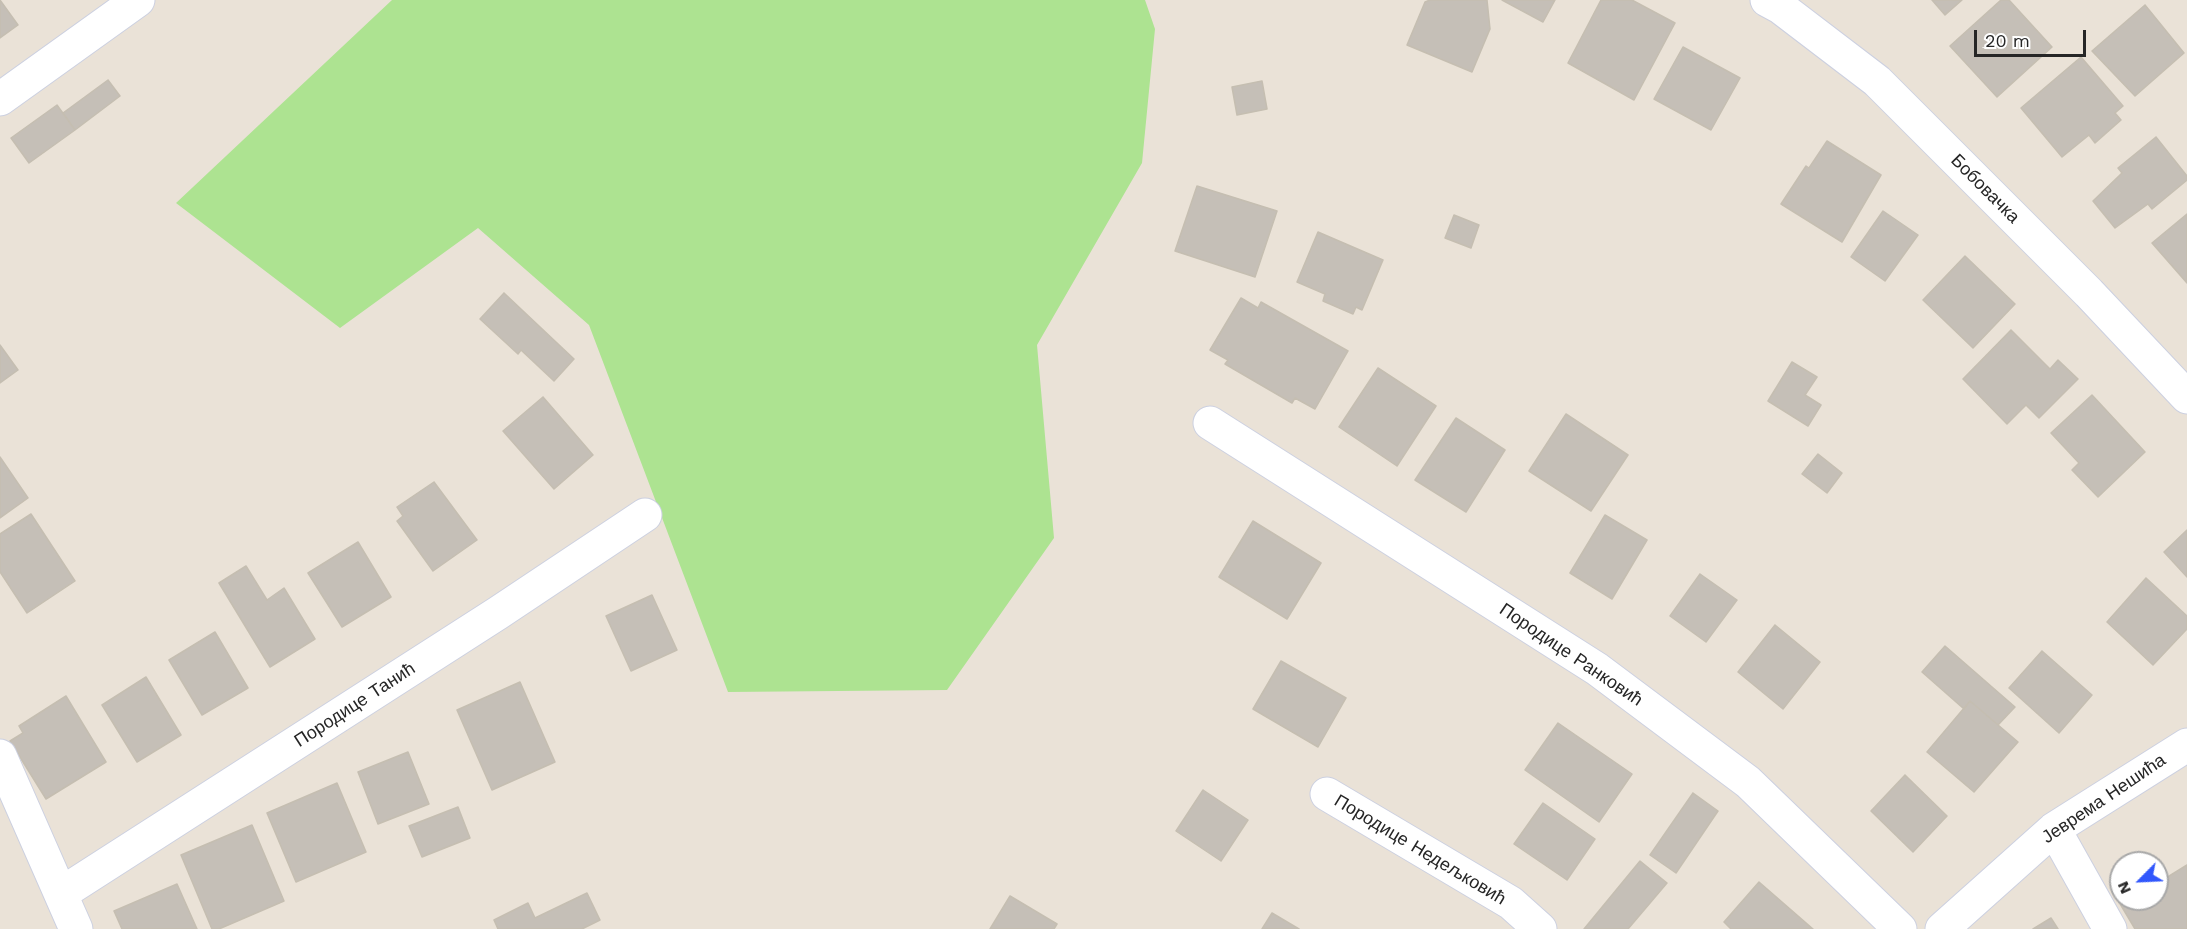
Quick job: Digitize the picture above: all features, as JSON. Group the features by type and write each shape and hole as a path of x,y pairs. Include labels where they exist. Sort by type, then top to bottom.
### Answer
{"street":[{"path":"0,99 138,0"},
{"name":"Бобовачка","path":"1767,0 1780,7 1877,81 2089,293 2187,397"},
{"name":"Породице Ранковић","path":"1210,423 1598,669 1748,782 1900,929"},
{"name":"Породице Танић","path":"62,893 498,613 645,514"},
{"name":"Јеврема Нешића","path":"1942,929 2054,829 2187,745"},
{"path":"0,756 76,929"},
{"name":"Породице Недељковић","path":"1327,794 1511,903 1540,929"},
{"path":"2054,829 2110,929"}],"green space":[{"path":"392,0 1145,0 1155,29 1142,163 1037,345 1054,538 947,690 728,692 589,325 478,228 340,328 176,203"}],"building":[{"path":"0,0 18,25 0,38"},
{"path":"1430,0 1487,0 1490,29 1472,72 1407,45 1425,2"},
{"path":"1502,0 1555,0 1543,22"},
{"path":"1601,0 1632,0 1675,23 1634,100 1568,63"},
{"path":"1932,0 1962,0 1945,15"},
{"path":"2001,0 2009,0 2052,47 1997,97 1950,46"},
{"path":"2145,5 2184,53 2135,96 2092,51"},
{"path":"1683,47 1740,78 1711,130 1654,99"},
{"path":"2081,57 2123,106 2115,113 2121,120 2095,143 2089,135 2062,157 2021,108"},
{"path":"108,80 120,96 75,130 63,113"},
{"path":"1262,81 1267,109 1237,115 1232,87"},
{"path":"57,105 75,130 29,163 11,138"},
{"path":"2156,137 2187,176 2187,180 2152,209 2148,204 2115,228 2093,201 2122,173 2118,168"},
{"path":"1827,141 1881,175 1842,242 1781,204 1806,166 1809,168"},
{"path":"1197,186 1277,211 1255,277 1175,251"},
{"path":"1883,211 1918,235 1885,281 1851,257"},
{"path":"2187,214 2187,283 2152,243"},
{"path":"1454,215 1479,225 1471,248 1445,238"},
{"path":"1318,232 1383,260 1362,310 1356,307 1353,314 1323,301 1325,294 1297,282"},
{"path":"1965,256 2015,304 1973,348 1923,300"},
{"path":"504,293 574,359 554,381 521,350 518,354 480,319"},
{"path":"1241,298 1258,308 1261,302 1348,351 1315,409 1295,398 1292,403 1225,364 1228,360 1210,350"},
{"path":"2011,330 2050,369 2058,360 2078,379 2039,418 2026,405 2007,424 1963,379"},
{"path":"0,345 18,370 0,383"},
{"path":"1792,362 1817,377 1805,395 1821,405 1808,426 1768,401"},
{"path":"1378,368 1436,406 1397,466 1339,427"},
{"path":"2092,395 2145,452 2098,497 2072,470 2079,463 2051,433"},
{"path":"543,397 593,455 554,489 503,431"},
{"path":"1566,414 1628,455 1591,511 1529,471"},
{"path":"1456,418 1505,450 1466,512 1415,480"},
{"path":"1818,454 1842,473 1827,493 1802,474"},
{"path":"0,457 28,498 0,518"},
{"path":"434,482 477,540 433,571 397,521 403,516 397,507"},
{"path":"31,514 75,581 27,613 0,572 0,534"},
{"path":"1605,515 1647,540 1612,599 1570,573"},
{"path":"1253,521 1321,563 1287,619 1219,577"},
{"path":"2187,530 2187,577 2164,552"},
{"path":"358,542 391,597 342,627 308,573"},
{"path":"246,566 267,600 284,588 315,639 270,667 219,583"},
{"path":"1700,574 1737,600 1706,642 1670,616"},
{"path":"2146,578 2187,616 2187,629 2153,665 2107,622"},
{"path":"652,595 677,650 631,671 606,616"},
{"path":"1775,625 1820,662 1783,709 1738,672"},
{"path":"215,632 248,688 202,715 169,660"},
{"path":"1945,646 2015,707 1998,725 1970,701 1964,709 1922,672"},
{"path":"2042,651 2092,695 2059,733 2009,688"},
{"path":"1281,661 1346,698 1318,747 1253,709"},
{"path":"146,677 181,735 137,762 102,705"},
{"path":"520,682 555,762 492,790 457,710"},
{"path":"66,696 106,762 46,799 10,741 23,733 19,726"},
{"path":"1970,701 2018,742 1974,792 1927,752"},
{"path":"1558,723 1632,774 1599,822 1525,770"},
{"path":"408,752 429,804 378,824 358,772"},
{"path":"1905,775 1947,816 1913,852 1871,811"},
{"path":"337,783 366,852 296,882 267,813"},
{"path":"1203,790 1248,820 1221,861 1176,831"},
{"path":"1693,793 1718,811 1676,873 1650,855"},
{"path":"1543,803 1595,839 1567,880 1514,844"},
{"path":"458,807 470,838 422,857 409,826"},
{"path":"252,825 284,901 219,929 212,929 181,855"},
{"path":"1640,861 1667,883 1628,929 1584,929"},
{"path":"2187,865 2187,929 2135,929 2124,911 2169,911 2169,876"},
{"path":"1759,882 1813,929 1731,929 1724,922"},
{"path":"177,884 197,929 122,929 114,911"},
{"path":"587,893 600,920 582,929 498,929 494,920 528,903 535,918"},
{"path":"1010,896 1057,924 1054,929 990,929"},
{"path":"1272,913 1299,929 1262,929"},
{"path":"2051,918 2058,929 2033,929"}]}
